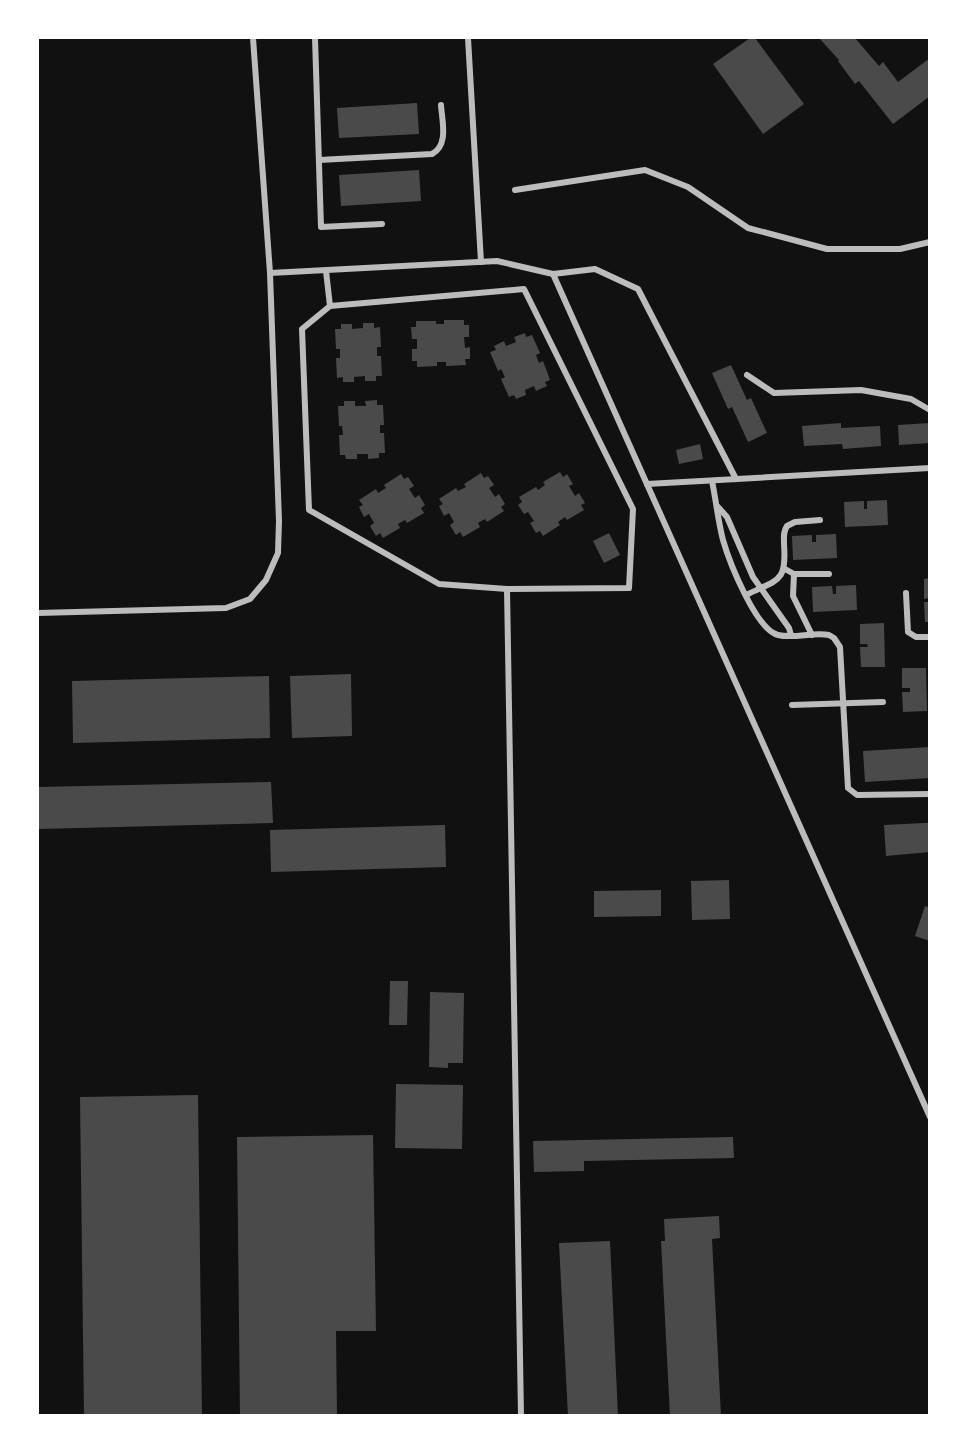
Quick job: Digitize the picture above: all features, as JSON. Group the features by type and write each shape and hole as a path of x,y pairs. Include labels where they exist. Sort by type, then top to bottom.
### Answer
{"street":[{"path":"38,613 226,608 249,598 266,580 278,553 279,522 270,273 253,38"},
{"path":"315,38 321,227 382,224"},
{"path":"468,38 481,262"},
{"path":"319,160 428,155 436,152 443,144 441,105"},
{"path":"515,189 645,170 688,187 748,228 827,249 900,249 930,242"},
{"path":"270,273 497,261 553,274 595,269 638,289 736,479"},
{"path":"326,271 330,306"},
{"path":"553,274 930,1117"},
{"path":"524,289 633,509 629,588 507,589 438,584 309,510 302,329 330,306 524,289"},
{"path":"747,375 774,393 861,390 911,399 930,410"},
{"path":"647,484 930,468"},
{"path":"712,481 725,548 746,595 766,628 779,635 829,635 840,647 846,784 851,792 861,795 930,794"},
{"path":"717,507 727,517 760,588 785,622 791,635"},
{"path":"746,595 779,578 785,569 784,529 795,522 820,520"},
{"path":"785,569 794,574 829,574"},
{"path":"794,574 793,596 812,635"},
{"path":"507,589 521,1416"},
{"path":"906,593 908,632 916,637 930,637"},
{"path":"792,705 883,702"}],"building":[{"path":"750,38 755,38 804,104 763,134 713,64"},
{"path":"819,38 855,38 879,66 883,62 898,82 930,58 930,96 893,124 859,81 855,84 839,60"},
{"path":"417,103 419,134 339,138 337,108"},
{"path":"419,170 421,201 341,206 339,175"},
{"path":"444,320 464,320 464,325 469,325 469,337 464,337 465,348 470,347 470,359 465,359 466,365 446,366 446,362 437,362 437,366 417,367 417,361 412,361 412,349 417,349 417,339 412,339 411,327 416,327 416,321 436,321 436,324 444,324"},
{"path":"363,323 374,323 374,328 380,327 381,347 377,347 377,356 381,356 382,376 376,376 376,381 365,381 365,376 354,377 354,382 343,382 343,377 337,378 336,358 340,358 340,349 336,349 335,329 341,329 341,324 352,324 352,329 363,328"},
{"path":"525,333 526,337 532,335 540,353 536,355 539,363 543,361 550,380 545,382 547,386 536,391 534,386 525,390 526,395 516,399 514,395 509,397 501,379 505,377 501,369 498,371 490,352 496,350 494,346 504,341 506,346 516,342 514,337"},
{"path":"731,365 747,400 751,398 767,433 748,442 732,407 728,409 712,373"},
{"path":"377,400 377,405 383,405 384,425 380,425 380,433 384,433 385,453 379,453 379,458 368,459 368,454 357,454 357,459 346,459 345,455 340,455 339,435 343,435 342,426 339,426 338,406 344,406 344,401 355,401 355,406 366,406 365,401"},
{"path":"841,423 841,428 880,426 881,446 843,449 842,444 804,446 802,426"},
{"path":"930,423 930,443 899,445 898,425"},
{"path":"700,444 703,459 679,464 676,450"},
{"path":"560,472 563,477 567,474 573,484 569,486 575,496 579,493 585,503 581,505 584,510 567,520 565,517 558,522 560,525 543,536 540,531 536,533 530,523 534,521 528,512 524,514 518,505 522,502 519,497 536,487 538,490 545,485 543,482"},
{"path":"481,473 484,478 488,476 494,485 489,488 495,497 499,494 505,504 501,507 504,511 487,522 485,519 478,523 480,527 463,537 460,532 456,535 450,525 454,522 449,513 444,516 439,506 443,504 439,499 456,488 458,491 466,487 464,484"},
{"path":"401,474 404,479 408,477 414,486 409,489 415,498 419,495 425,505 421,508 424,513 407,523 405,520 398,524 400,528 383,538 380,533 376,536 370,526 374,523 369,514 364,517 359,507 363,505 359,500 376,489 378,493 386,488 384,485"},
{"path":"887,500 888,525 845,527 844,502 864,501 864,509 867,509 867,501"},
{"path":"609,533 620,555 604,563 593,541"},
{"path":"836,534 837,558 793,560 792,536 812,535 812,542 816,542 816,535"},
{"path":"930,578 930,598 924,599 924,579"},
{"path":"856,585 857,610 813,612 812,587 832,586 833,594 836,594 836,586"},
{"path":"924,602 930,602 930,622 925,622"},
{"path":"884,623 885,667 861,667 860,647 868,647 867,644 860,644 860,624"},
{"path":"902,668 926,668 927,711 903,712 902,692 910,692 910,688 902,688"},
{"path":"351,674 352,736 292,738 290,676"},
{"path":"269,676 270,738 73,743 72,681"},
{"path":"930,747 930,778 865,782 863,751"},
{"path":"271,782 273,823 39,829 38,787"},
{"path":"930,823 930,852 886,856 884,825"},
{"path":"445,825 446,867 271,872 270,830"},
{"path":"729,880 730,919 692,920 691,881"},
{"path":"661,890 661,916 594,917 594,891"},
{"path":"925,906 930,908 930,941 915,936"},
{"path":"390,981 408,981 407,1025 389,1025"},
{"path":"430,992 464,993 463,1063 448,1063 448,1068 429,1067"},
{"path":"396,1084 463,1085 462,1149 395,1148"},
{"path":"198,1095 202,1416 84,1416 80,1097"},
{"path":"373,1135 376,1331 336,1331 337,1416 240,1416 237,1137"},
{"path":"733,1137 734,1158 584,1161 584,1171 534,1172 533,1141"},
{"path":"719,1216 720,1238 712,1239 721,1416 670,1416 661,1241 665,1241 664,1219"},
{"path":"610,1241 618,1416 568,1416 559,1243"}]}
